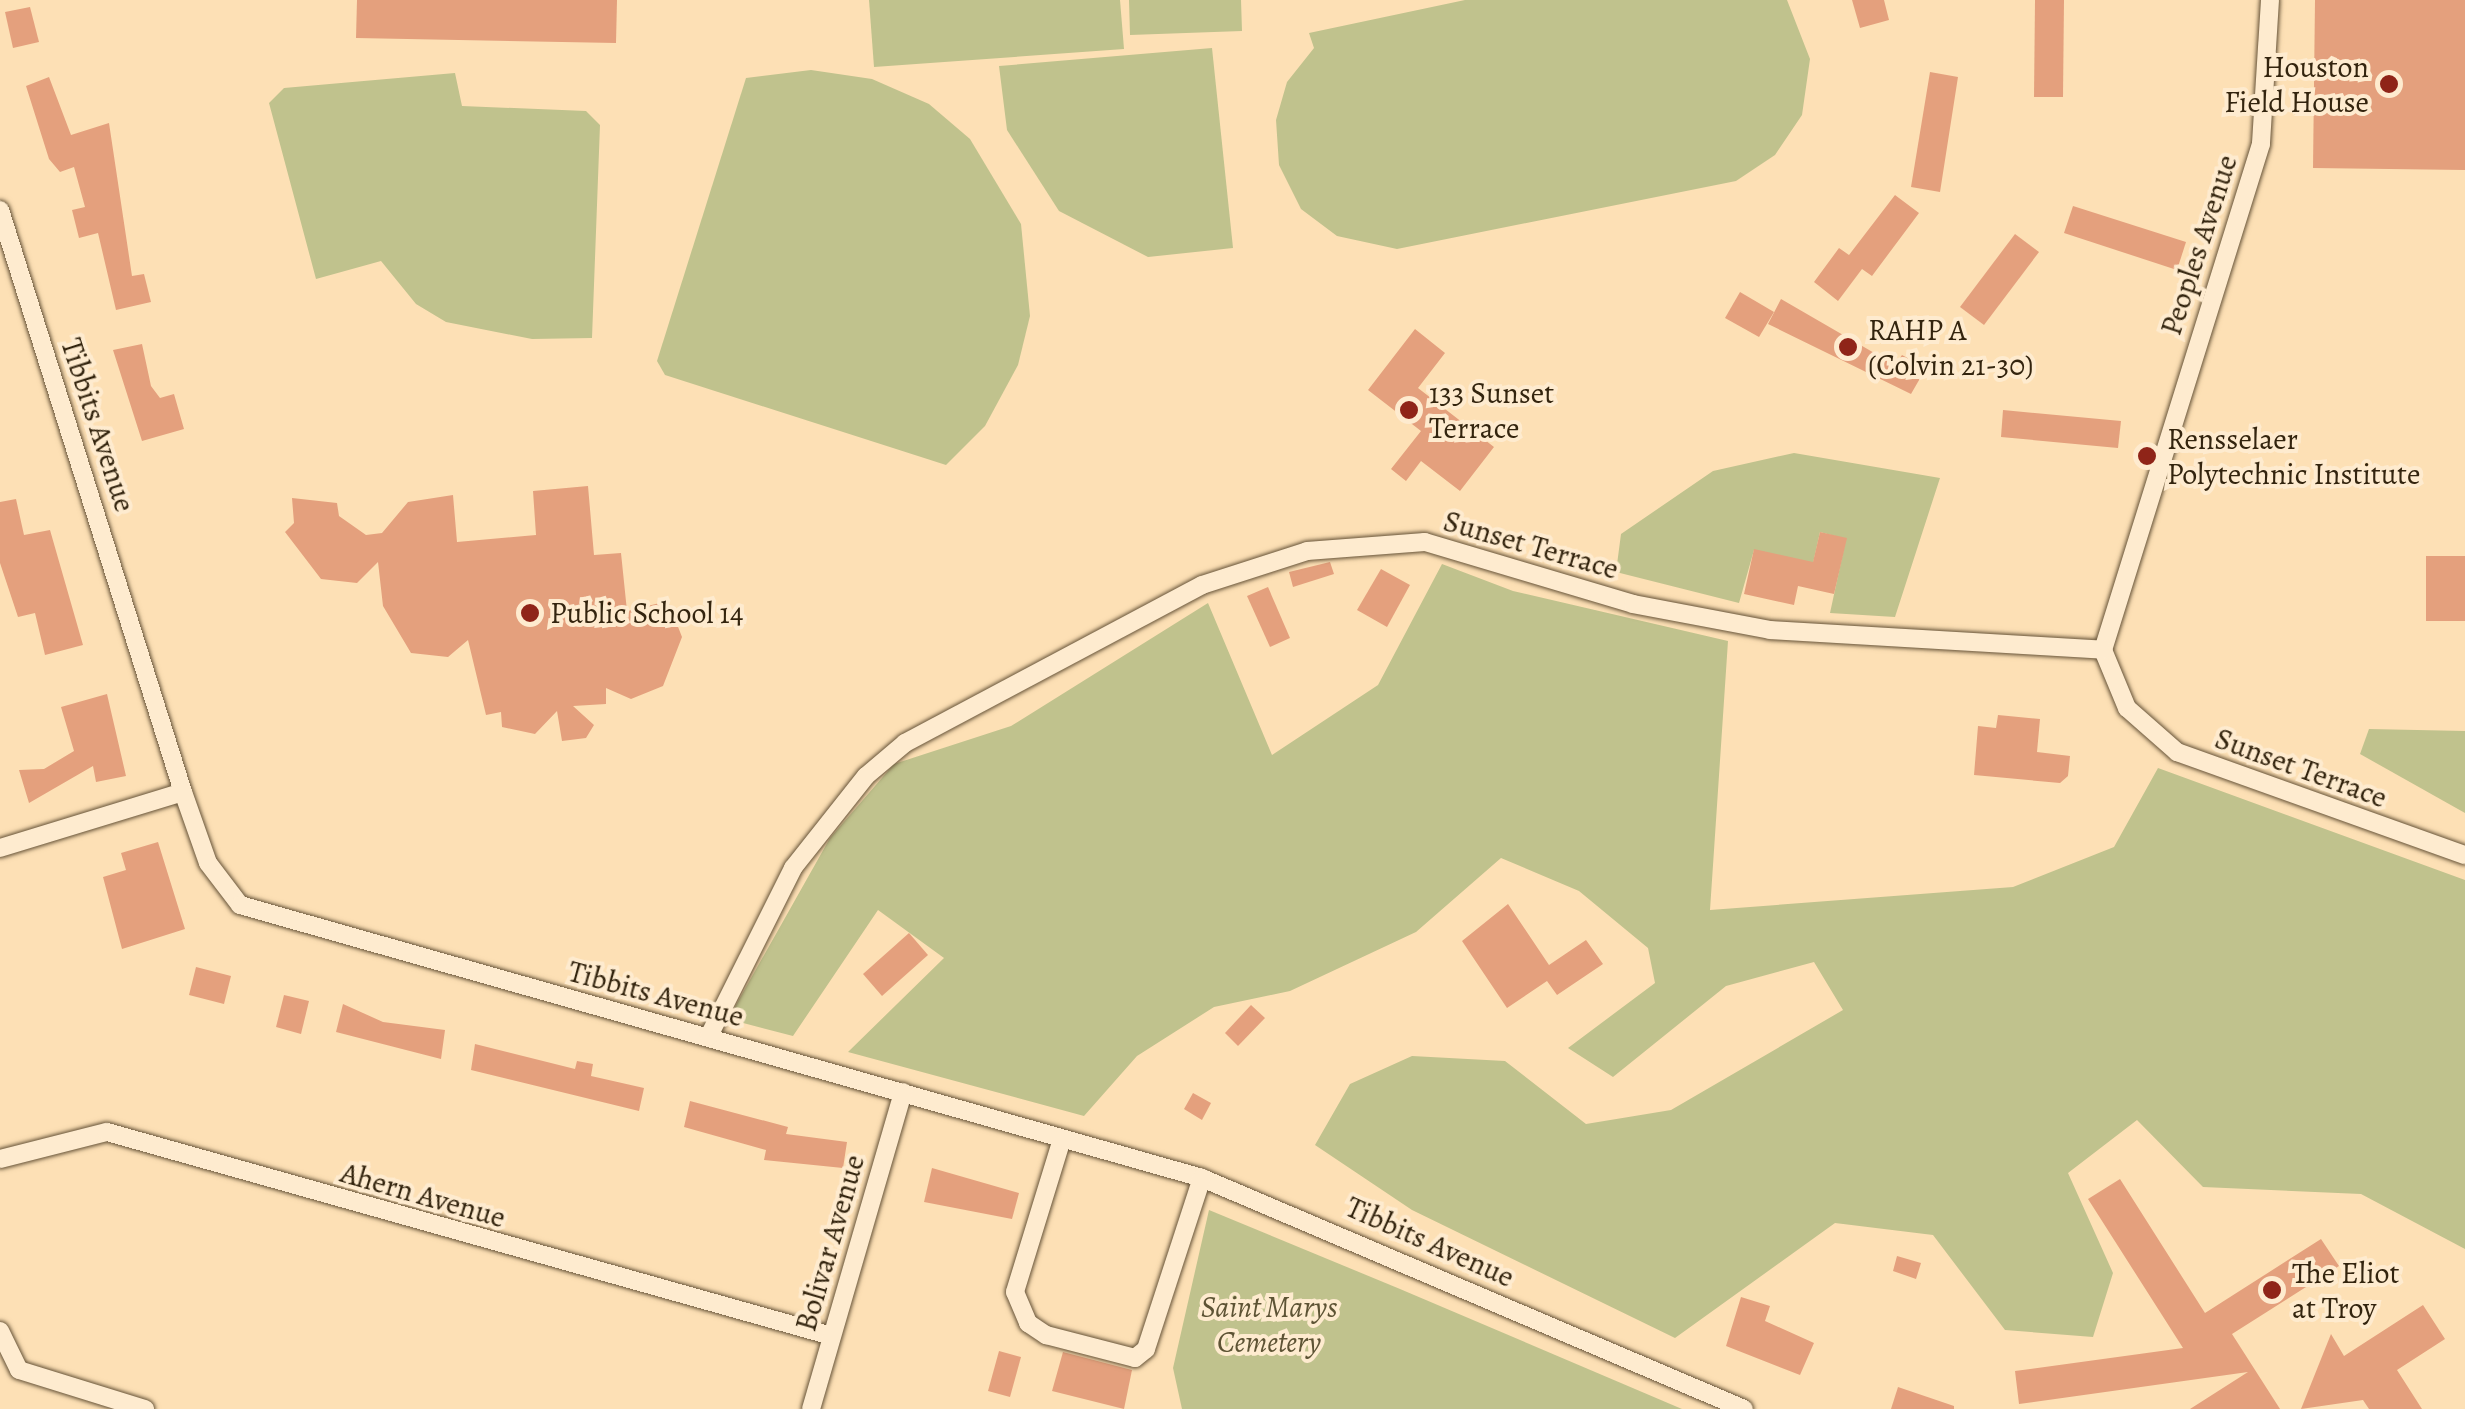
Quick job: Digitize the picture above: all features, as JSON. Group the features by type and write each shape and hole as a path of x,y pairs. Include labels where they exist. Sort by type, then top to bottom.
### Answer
{"street":[{"name":"Peoples Avenue","path":"2103,650 2181,386 2261,144 2270,0"},
{"name":"Tibbits Avenue","path":"0,210 183,792 223,887 263,917 709,1036 1202,1178 1744,1409"},
{"name":"Sunset Terrace","path":"709,1036 793,868 866,776 905,743 1202,585 1306,551 1425,542 1633,604 1770,630 2103,650 2127,708 2177,752 2465,856"},
{"path":"0,848 183,792"},
{"name":"Bolivar Avenue","path":"811,1409 902,1092"},
{"name":"Ahern Avenue","path":"0,1159 107,1132 832,1336"},
{"path":"1062,1139 1014,1292 1028,1324 1046,1336 1135,1358 1146,1349 1202,1178"},
{"path":"0,1330 19,1370 145,1409"}],"green space":[{"path":"869,0 1120,0 1124,49 874,67"},
{"path":"1129,0 1241,0 1242,31 1130,35"},
{"path":"1465,0 1787,0 1810,59 1802,115 1775,155 1736,181 1397,249 1337,236 1301,209 1279,165 1276,120 1287,82 1314,48 1309,33"},
{"path":"1212,48 1233,248 1148,257 1059,211 1007,130 999,66"},
{"path":"811,70 872,79 929,104 970,139 1021,224 1030,316 1018,365 985,426 946,465 665,375 657,361 746,78"},
{"path":"455,73 462,106 586,111 600,125 592,338 532,339 446,322 416,304 381,261 316,279 269,103 284,88"},
{"path":"1794,453 1940,478 1895,617 1830,613 1846,539 1820,532 1809,581 1754,550 1739,603 1616,572 1621,534 1713,471"},
{"path":"1442,564 1513,591 1728,641 1710,910 2013,887 2114,847 2158,768 2465,880 2465,1249 2361,1194 2203,1187 2137,1120 2068,1173 2113,1273 2093,1337 2005,1330 1933,1235 1835,1223 1675,1338 1412,1210 1315,1145 1350,1084 1412,1056 1505,1061 1586,1124 1671,1110 1843,1010 1814,962 1726,986 1613,1077 1568,1048 1655,983 1648,948 1579,891 1501,858 1416,932 1290,991 1214,1007 1137,1056 1084,1116 848,1052 944,958 878,910 793,1036 728,1019 830,838 894,764 1011,726 1208,603 1272,755 1378,685"},
{"path":"2369,729 2465,731 2465,813 2360,754"},
{"name":"Saint Marys Cemetery","path":"1209,1210 1682,1409 1182,1409 1173,1368"}],"building":[{"path":"357,0 617,0 616,43 356,38"},
{"path":"1852,0 1884,0 1889,20 1860,28"},
{"path":"2035,0 2064,0 2063,97 2034,97"},
{"name":"Houston Field House","path":"2315,0 2465,0 2465,170 2313,168"},
{"path":"30,7 39,42 13,48 5,12"},
{"path":"1930,72 1958,77 1940,192 1911,187"},
{"path":"49,77 71,135 109,123 132,276 144,274 151,302 116,310 98,233 79,238 72,210 85,207 74,167 60,172 49,159 26,86"},
{"path":"1895,195 1919,213 1872,276 1862,269 1838,301 1814,282 1839,248 1849,255"},
{"path":"2073,206 2186,242 2177,270 2064,233"},
{"path":"2015,234 2039,252 1984,325 1960,307"},
{"path":"1740,292 1774,312 1759,337 1725,318"},
{"name":"RAHP A (Colvin 21-30)","path":"1781,299 1895,365 1902,355 1926,368 1911,394 1768,324"},
{"name":"133 Sunset Terrace","path":"1415,329 1445,353 1418,388 1494,447 1460,491 1421,461 1406,481 1391,469 1421,431 1368,390"},
{"path":"142,344 151,386 160,398 174,394 184,429 142,441 113,350"},
{"path":"2003,410 2121,421 2118,448 2001,437"},
{"name":"Public School 14","path":"588,486 594,555 621,553 627,611 668,601 682,637 663,686 631,699 606,688 606,704 573,706 594,725 586,738 562,741 557,711 535,734 502,727 501,712 486,715 468,640 448,657 411,653 383,606 378,562 357,583 321,579 285,532 294,523 292,498 337,503 339,516 366,535 382,533 408,502 453,495 457,542 536,535 533,491"},
{"path":"16,499 24,535 50,530 83,645 45,655 35,613 18,617 0,563 0,502"},
{"path":"1820,532 1847,538 1834,594 1798,586 1794,605 1744,594 1754,549 1813,562"},
{"path":"2426,556 2465,556 2465,621 2426,621"},
{"path":"1330,562 1334,574 1293,587 1289,572"},
{"path":"1381,569 1410,585 1387,627 1357,610"},
{"path":"1268,587 1290,638 1270,647 1247,596"},
{"path":"107,694 126,776 96,782 93,766 29,803 19,770 44,769 74,751 61,707"},
{"path":"1998,715 2040,719 2037,752 2070,756 2068,776 2060,783 1974,775 1978,726 1996,728"},
{"path":"158,842 185,929 122,949 103,877 126,870 121,853"},
{"path":"1508,904 1549,965 1586,940 1603,964 1557,995 1547,981 1507,1008 1462,941"},
{"path":"909,933 928,955 882,996 863,974"},
{"path":"196,967 231,976 224,1004 189,995"},
{"path":"284,995 309,1001 301,1034 276,1027"},
{"path":"343,1004 383,1022 445,1030 441,1059 336,1032"},
{"path":"1251,1005 1265,1018 1238,1046 1225,1033"},
{"path":"475,1044 575,1069 577,1061 593,1064 591,1076 644,1088 639,1111 471,1070"},
{"path":"1193,1093 1211,1103 1202,1120 1184,1109"},
{"path":"690,1101 788,1127 786,1134 847,1142 843,1168 764,1160 766,1150 684,1127"},
{"path":"932,1168 1019,1193 1012,1219 924,1202"},
{"name":"The Eliot at Troy","path":"2120,1179 2205,1313 2321,1239 2339,1266 2232,1334 2280,1409 2190,1409 2248,1372 2019,1404 2015,1371 2183,1348 2088,1199"},
{"path":"1897,1256 1921,1263 1916,1279 1893,1271"},
{"path":"1741,1297 1770,1306 1765,1321 1814,1343 1800,1375 1726,1346"},
{"name":"The Eliot at Troy","path":"2423,1305 2445,1339 2397,1370 2422,1409 2369,1409 2363,1400 2301,1409 2331,1334 2344,1356"},
{"path":"999,1351 1021,1357 1010,1397 988,1391"},
{"path":"1063,1352 1132,1370 1124,1409 1052,1391"},
{"path":"1898,1387 1954,1406 1954,1409 1891,1409"}],"place":[{"name":"Houston Field House","path":"2389,84"},
{"name":"RAHP A (Colvin 21-30)","path":"1848,347"},
{"name":"133 Sunset Terrace","path":"1409,410"},
{"name":"Rensselaer Polytechnic Institute","path":"2147,456"},
{"name":"Public School 14","path":"530,613"},
{"name":"The Eliot at Troy","path":"2272,1290"}]}
